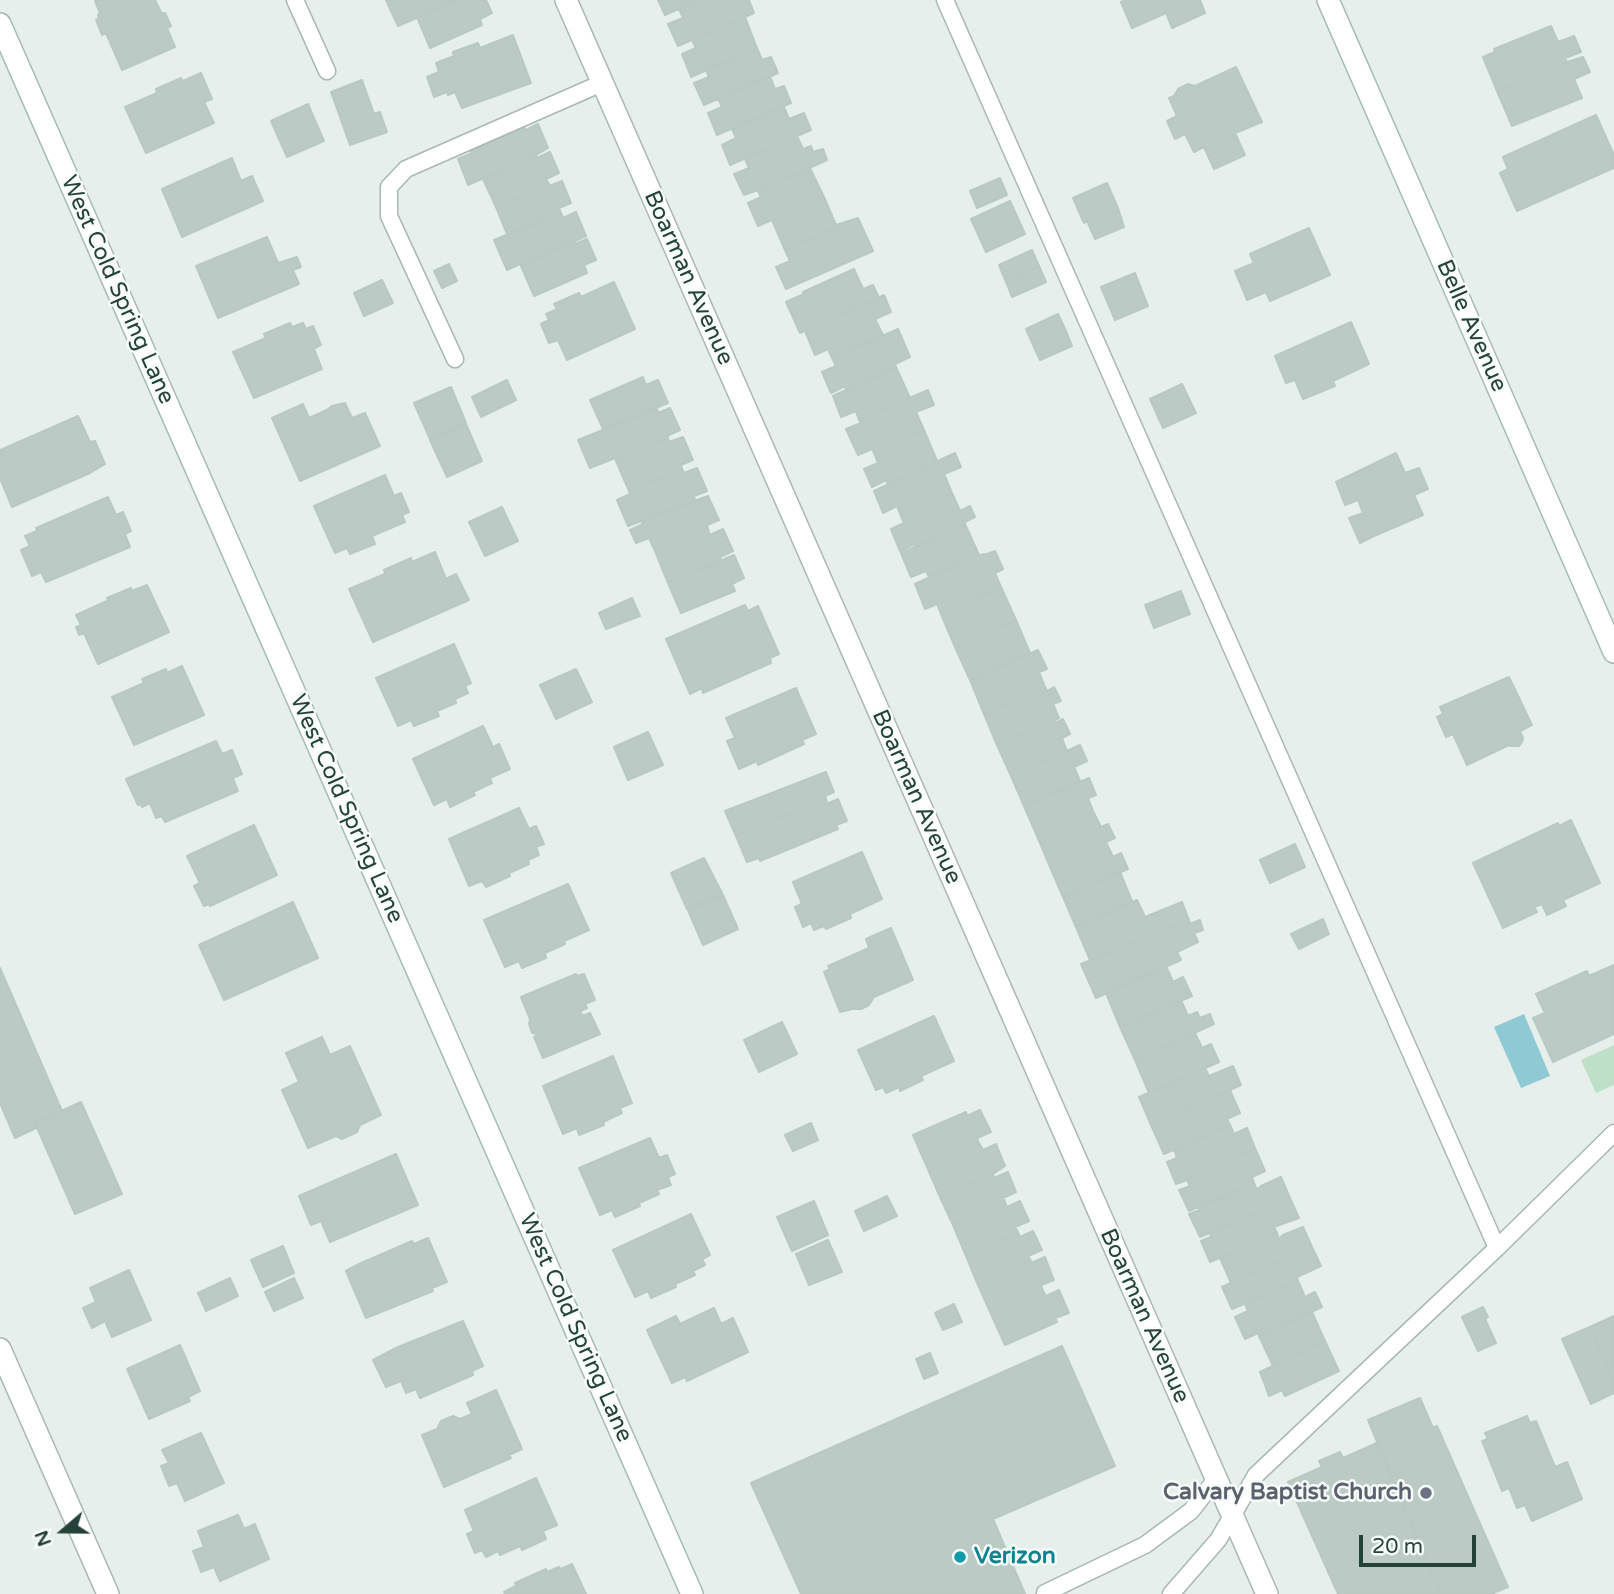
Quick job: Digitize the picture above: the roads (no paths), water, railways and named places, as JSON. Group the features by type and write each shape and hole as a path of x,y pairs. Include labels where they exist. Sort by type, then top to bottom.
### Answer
{"street":[{"name":"Boarman Avenue","path":"566,0 1267,1594"},
{"name":"Belle Avenue","path":"1328,0 1614,652"},
{"name":"West Cold Spring Lane","path":"0,24 692,1594"},
{"path":"0,1349 108,1594"}],"lane":[{"path":"295,0 327,71"},
{"path":"945,0 1497,1248"},
{"path":"455,359 389,216 389,187 406,169 603,83"},
{"path":"1171,1594 1218,1540 1256,1475 1497,1248 1614,1133"},
{"path":"1045,1593 1145,1545 1191,1511 1216,1479"}],"water":[{"path":"1524,1014 1550,1076 1521,1088 1494,1027"}],"place":[{"name":"Calvary Baptist Church","path":"1426,1493"},
{"name":"Verizon","path":"960,1557"}]}
